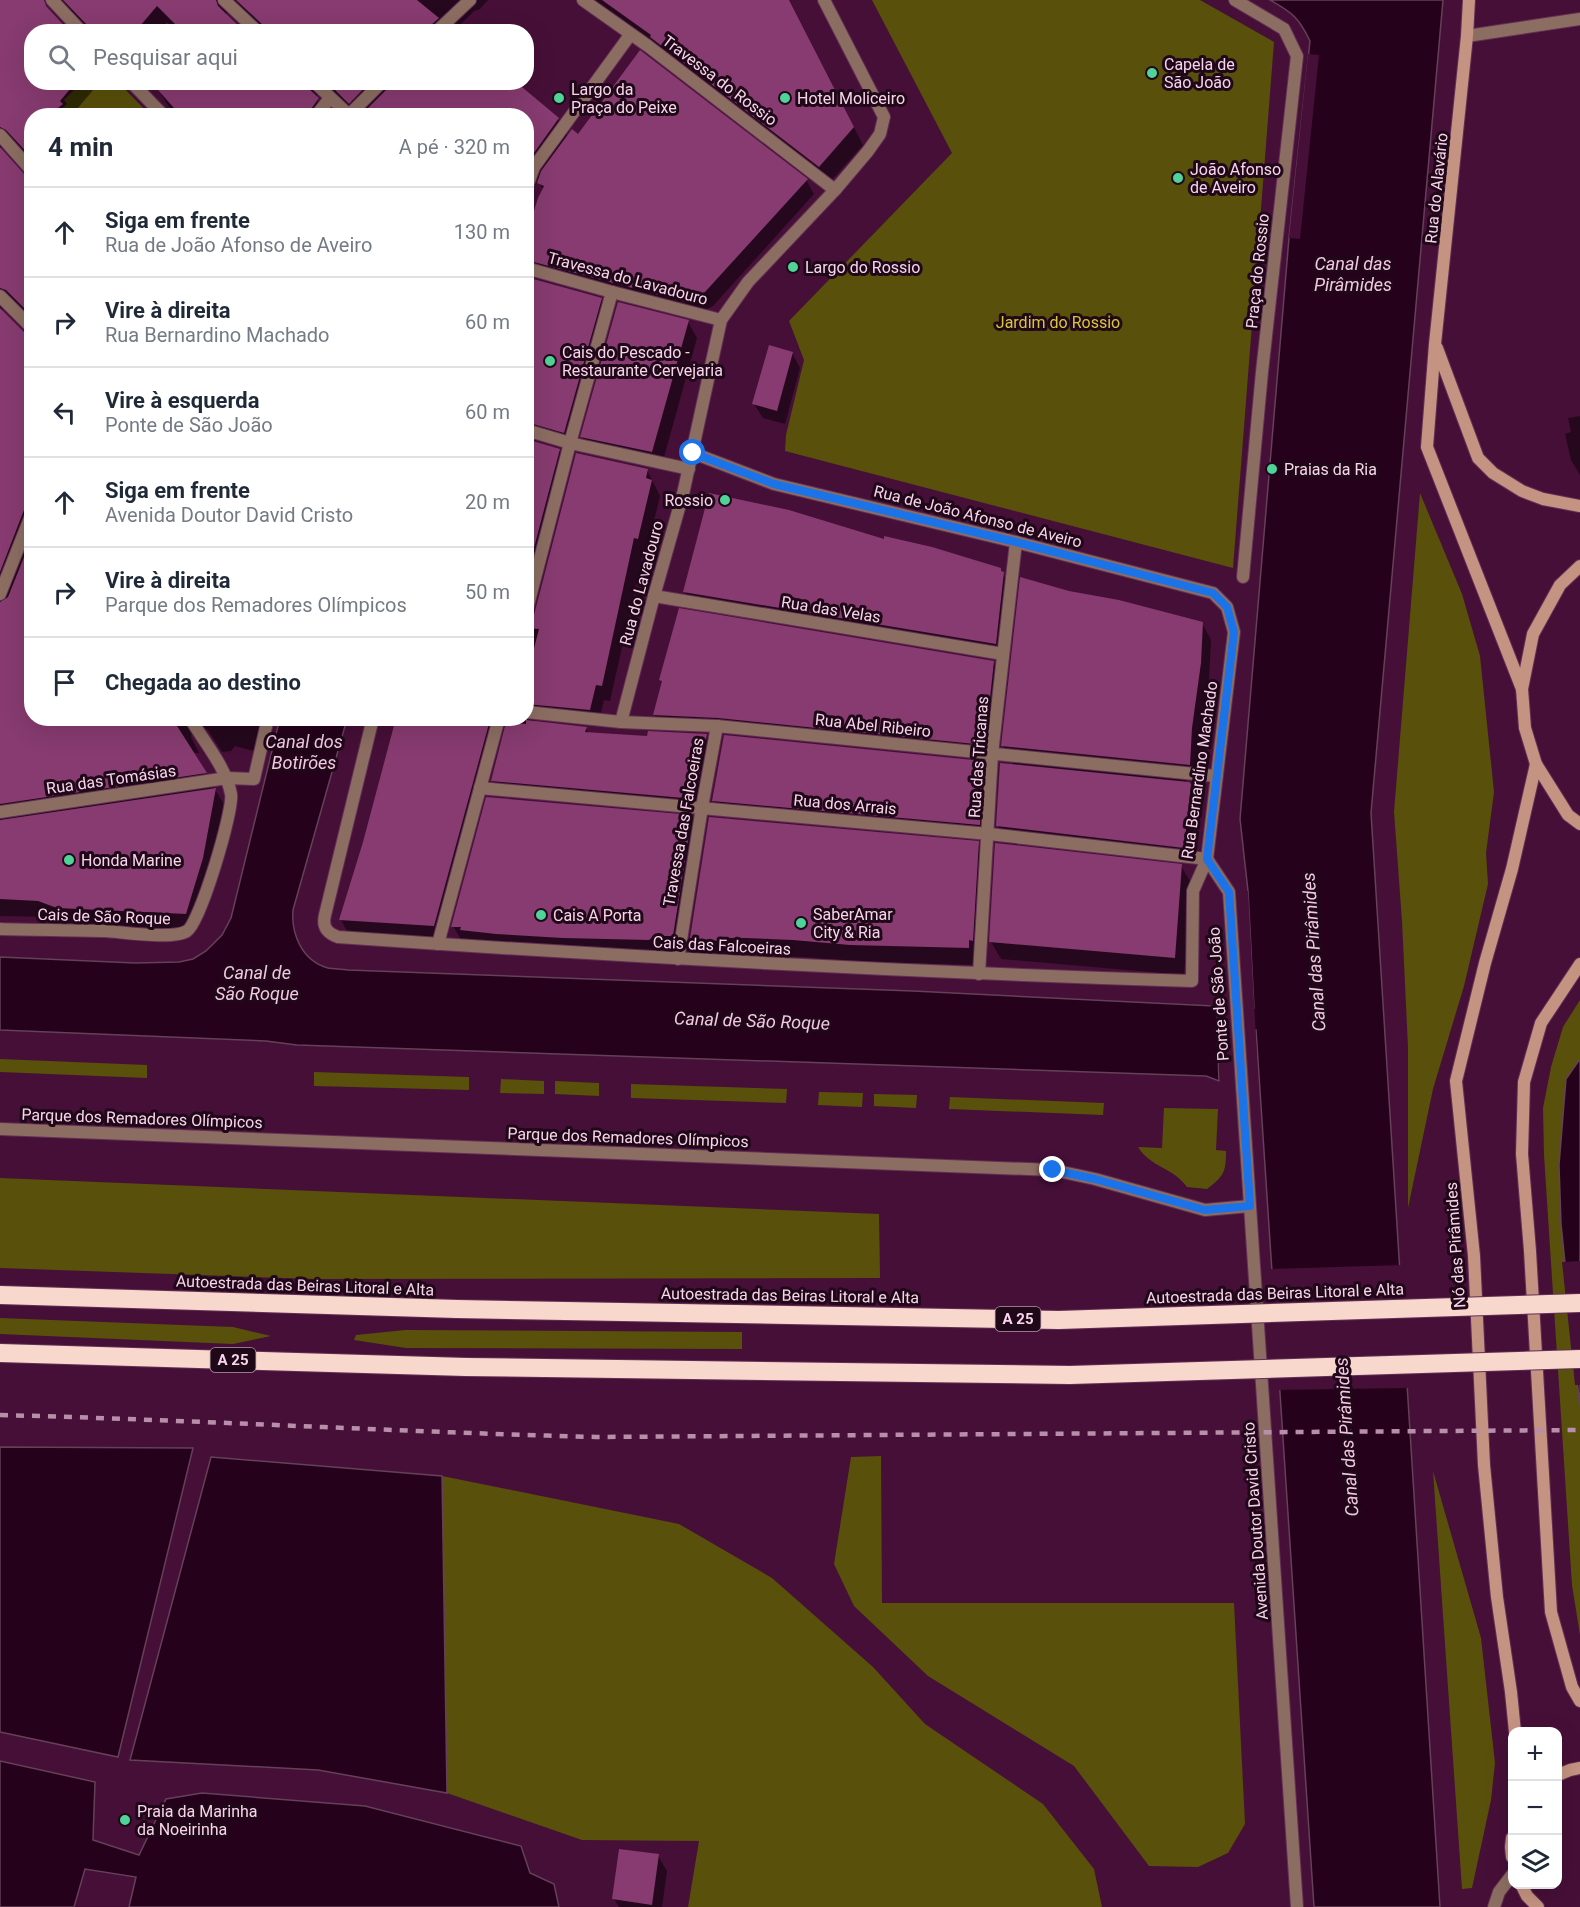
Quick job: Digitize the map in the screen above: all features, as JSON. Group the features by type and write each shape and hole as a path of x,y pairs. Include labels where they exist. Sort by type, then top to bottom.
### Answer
{"highway":[{"name":"Autoestrada das Beiras Litoral e Alta","path":"0,1295 456,1309 1059,1320 1580,1303"},
{"name":"A 25","path":"0,1353 466,1367 1070,1376 1580,1359"}],"main road":[{"name":"Rua do Alavário","path":"1469,0 1427,447 1522,689"},
{"path":"1436,344 1478,458 1493,473 1522,491 1542,499 1580,506"},
{"path":"1580,566 1560,585 1533,634 1522,689 1525,728 1536,764 1568,815 1580,824"},
{"name":"Nó das Pirâmides","path":"1515,1727 1497,1597 1484,1466 1474,1256 1456,1082 1485,963 1512,869 1536,764"},
{"path":"1580,964 1541,1023 1524,1082 1522,1154 1530,1251 1551,1612 1572,1687 1580,1701"},
{"path":"1562,1773 1580,1768"},
{"path":"1524,1889 1538,1907"}],"street":[{"path":"52,0 74,24"},
{"path":"224,0 250,24"},
{"name":"Travessa do Rossio","path":"583,0 648,46 835,190"},
{"path":"693,453 721,320 748,282 835,190 880,134 884,117 824,0"},
{"name":"Praça do Rossio","path":"1234,0 1284,28 1297,56 1262,372 1243,577"},
{"path":"443,24 463,2"},
{"path":"1467,36 1580,19"},
{"path":"534,167 630,35"},
{"path":"139,90 156,108"},
{"path":"322,90 341,108"},
{"path":"356,108 374,90"},
{"path":"322,108 330,98"},
{"path":"2,140 24,163"},
{"name":"Travessa do Lavadouro","path":"534,270 721,320"},
{"path":"534,582 612,292"},
{"path":"0,296 24,320"},
{"path":"534,432 570,443 689,469"},
{"name":"Rua do Lavadouro","path":"621,722 693,453"},
{"name":"Rua de João Afonso de Aveiro","path":"693,453 774,484 1016,542 1213,593 1227,607 1234,632"},
{"path":"0,594 24,534"},
{"name":"Rua das Tricanas","path":"979,974 992,754 1016,542"},
{"name":"Rua das Velas","path":"654,596 1003,654"},
{"name":"Rua Bernardino Machado","path":"1192,981 1193,891 1207,859 1215,776 1234,632"},
{"name":"Rua Abel Ribeiro","path":"534,713 621,722 717,726 1215,776"},
{"path":"195,726 227,778"},
{"name":"Rua das Tomásias","path":"0,812 227,778 254,779 266,726"},
{"name":"Cais das Falcoeiras","path":"371,726 324,915 325,929 331,935 678,959 979,974 1192,981"},
{"path":"438,944 497,726"},
{"name":"Travessa das Falcoeiras","path":"678,959 717,726"},
{"name":"Cais de São Roque","path":"0,929 172,935 188,931 196,921 208,892 218,856 232,797 227,778"},
{"name":"Rua dos Arrais","path":"480,788 988,834 1207,859"},
{"name":"Ponte de São João","path":"1207,859 1229,892 1244,1133"},
{"name":"Parque dos Remadores Olímpicos","path":"0,1129 1053,1170 1095,1179 1205,1210 1250,1206"},
{"name":"Avenida Doutor David Cristo","path":"1244,1133 1297,1907"},
{"path":"1494,1907 1499,1892 1508,1880"}],"green space":[{"name":"Jardim do Rossio","path":"872,0 1200,0 1274,42 1233,568 785,451 786,435 804,360 789,321 952,153"},
{"path":"74,90 126,90 143,108 62,108 67,104 64,100"},
{"path":"1420,493 1462,594 1480,656 1494,792 1486,853 1488,884 1464,986 1433,1089 1408,1208 1408,1047 1394,812"},
{"path":"1580,1000 1580,1059 1566,1079 1559,1165 1561,1224 1580,1408 1580,1635 1572,1585 1544,1155 1543,1108 1551,1067 1563,1027"},
{"path":"0,1059 147,1065 147,1078 0,1072"},
{"path":"314,1072 469,1077 469,1090 314,1086"},
{"path":"501,1079 544,1081 544,1094 500,1093"},
{"path":"555,1081 599,1083 599,1096 555,1094"},
{"path":"631,1084 787,1089 786,1103 631,1098"},
{"path":"819,1092 863,1093 862,1107 818,1105"},
{"path":"874,1094 917,1095 916,1108 874,1106"},
{"path":"950,1097 1104,1103 1103,1115 949,1109"},
{"path":"1164,1108 1218,1109 1216,1150 1226,1151 1225,1164 1223,1173 1207,1189 1187,1187 1176,1176 1149,1159 1138,1147 1162,1148"},
{"path":"0,1178 879,1214 880,1278 314,1279 0,1268"},
{"path":"0,1318 233,1327 271,1336 233,1344 0,1334"},
{"path":"405,1330 742,1332 742,1349 406,1348 354,1340 356,1335"},
{"path":"881,1456 882,1603 1234,1603 1245,1824 1228,1853 1198,1867 1149,1866 1074,1766 928,1676 854,1606 834,1564 851,1457"},
{"path":"1433,1471 1481,1638 1495,1763 1491,1800 1472,1888 1462,1889"},
{"path":"442,1476 679,1524 772,1578 873,1667 925,1724 1043,1804 1094,1869 1102,1907 688,1907 699,1841 582,1840 447,1793"}],"water":[{"name":"Canal das Pirâmides","path":"1270,0 1443,0 1371,813 1440,1907 1314,1907 1256,1030 1217,1030 1219,1081 1206,1076 297,1045 266,1041 0,1030 0,957 135,963 179,962 193,959 206,951 222,935 231,918 278,726 345,726 293,910 294,928 300,945 311,959 328,968 913,991 1254,1008 1248,891 1240,819 1289,238 1310,41 1295,17"},
{"path":"1580,1059 1580,1408 1561,1224 1559,1165 1566,1079"},
{"path":"0,1447 193,1448 118,1757 0,1732"},
{"path":"211,1457 442,1476 447,1793 318,1770 130,1760"},
{"path":"0,1761 95,1782 93,1840 139,1855 166,1799 202,1793 365,1806 521,1846 530,1873 554,1884 559,1907 129,1907 136,1877 85,1869 74,1907 0,1907"}],"pier":[{"path":"1308,54 1319,55 1300,239 1289,238"},
{"path":"1245,891 1248,891 1261,1132 1258,1132 1253,1033 1220,1033 1222,1081 1220,1084 1215,1002 1252,1004"},
{"path":"1580,1261 1580,1385 1575,1385 1562,1262"},
{"path":"1402,1265 1410,1388 1276,1390 1268,1269"}],"building":[{"path":"0,0 44,0 46,6 63,24 24,24 24,90 69,90 60,101 63,104 58,108 24,108 24,149 6,130 0,127"},
{"path":"63,0 216,0 218,6 237,24 175,24 157,6 142,24 86,24"},
{"path":"236,0 417,0 439,18 432,24 262,24"},
{"name":"Hotel Moliceiro","path":"602,0 789,0 854,127 819,167 650,37 651,35"},
{"path":"640,50 808,179 705,292 695,297 693,304 534,262 534,211 544,186 537,183 541,171 572,129 578,134"},
{"path":"158,90 310,90 319,98 312,108 174,108"},
{"path":"335,90 362,90 349,104"},
{"path":"386,90 526,90 559,118 534,153 534,108 368,108"},
{"path":"0,147 24,174 24,308 6,290 0,288"},
{"path":"534,279 602,298 564,433 534,424"},
{"path":"618,302 689,320 652,452 580,437"},
{"path":"0,308 24,332 24,510 0,572"},
{"path":"769,345 793,352 777,411 752,404"},
{"path":"534,441 560,449 534,548"},
{"path":"576,453 648,469 646,478 652,480 638,539 634,538 602,686 596,685 590,710 534,705 534,648 539,629 534,629 534,615"},
{"path":"709,493 789,510 884,539 884,536 932,547 1001,568 1004,572 996,644 683,592"},
{"path":"24,557 24,726 177,726 207,773 0,804 0,602 8,597"},
{"path":"1020,577 1069,591 1119,600 1203,622 1190,765 1001,746"},
{"path":"679,608 994,661 985,745 718,718 653,715 662,681 659,680"},
{"path":"534,721 587,727 585,732 647,736 648,731 707,734 695,799 491,781 505,726 534,726"},
{"path":"394,726 488,726 434,926 339,920 363,842"},
{"path":"724,735 983,761 980,825 712,801"},
{"path":"1000,763 1189,782 1191,784 1184,848 996,826"},
{"path":"216,788 203,858 186,914 57,908 38,901 0,899 0,820"},
{"path":"486,797 692,815 673,936 654,936 649,940 563,938 496,934 451,927"},
{"path":"709,817 979,841 973,941 969,940 969,948 850,945 746,938 719,938 719,941 690,938"},
{"path":"995,843 1182,864 1175,958 989,942"},
{"path":"619,1849 659,1854 652,1905 612,1899"}],"railway":[{"path":"0,1415 597,1437 1580,1430"}],"place":[{"name":"Capela de São João","path":"1152,73"},
{"name":"Largo da Praça do Peixe","path":"559,98"},
{"name":"Hotel Moliceiro","path":"785,98"},
{"name":"João Afonso de Aveiro","path":"1178,178"},
{"name":"Largo do Rossio","path":"793,267"},
{"name":"Cais do Pescado - Restaurante Cervejaria","path":"550,361"},
{"name":"Praias da Ria","path":"1272,469"},
{"name":"Rossio","path":"725,500"},
{"name":"Honda Marine","path":"69,860"},
{"name":"Cais A Porta","path":"541,915"},
{"name":"SaberAmar City & Ria","path":"801,923"},
{"name":"Praia da Marinha da Noeirinha","path":"125,1820"}],"route":[{"path":"693,453 774,484 1016,542 1213,593 1227,607 1234,632 1215,776 1207,859 1229,892 1250,1206 1205,1210 1095,1179 1053,1170"}],"water label":[{"name":"Canal dos Botirões","path":"304,752"},
{"name":"Canal de São Roque","path":"257,983"},
{"name":"Canal de São Roque","path":"752,1021"}]}
